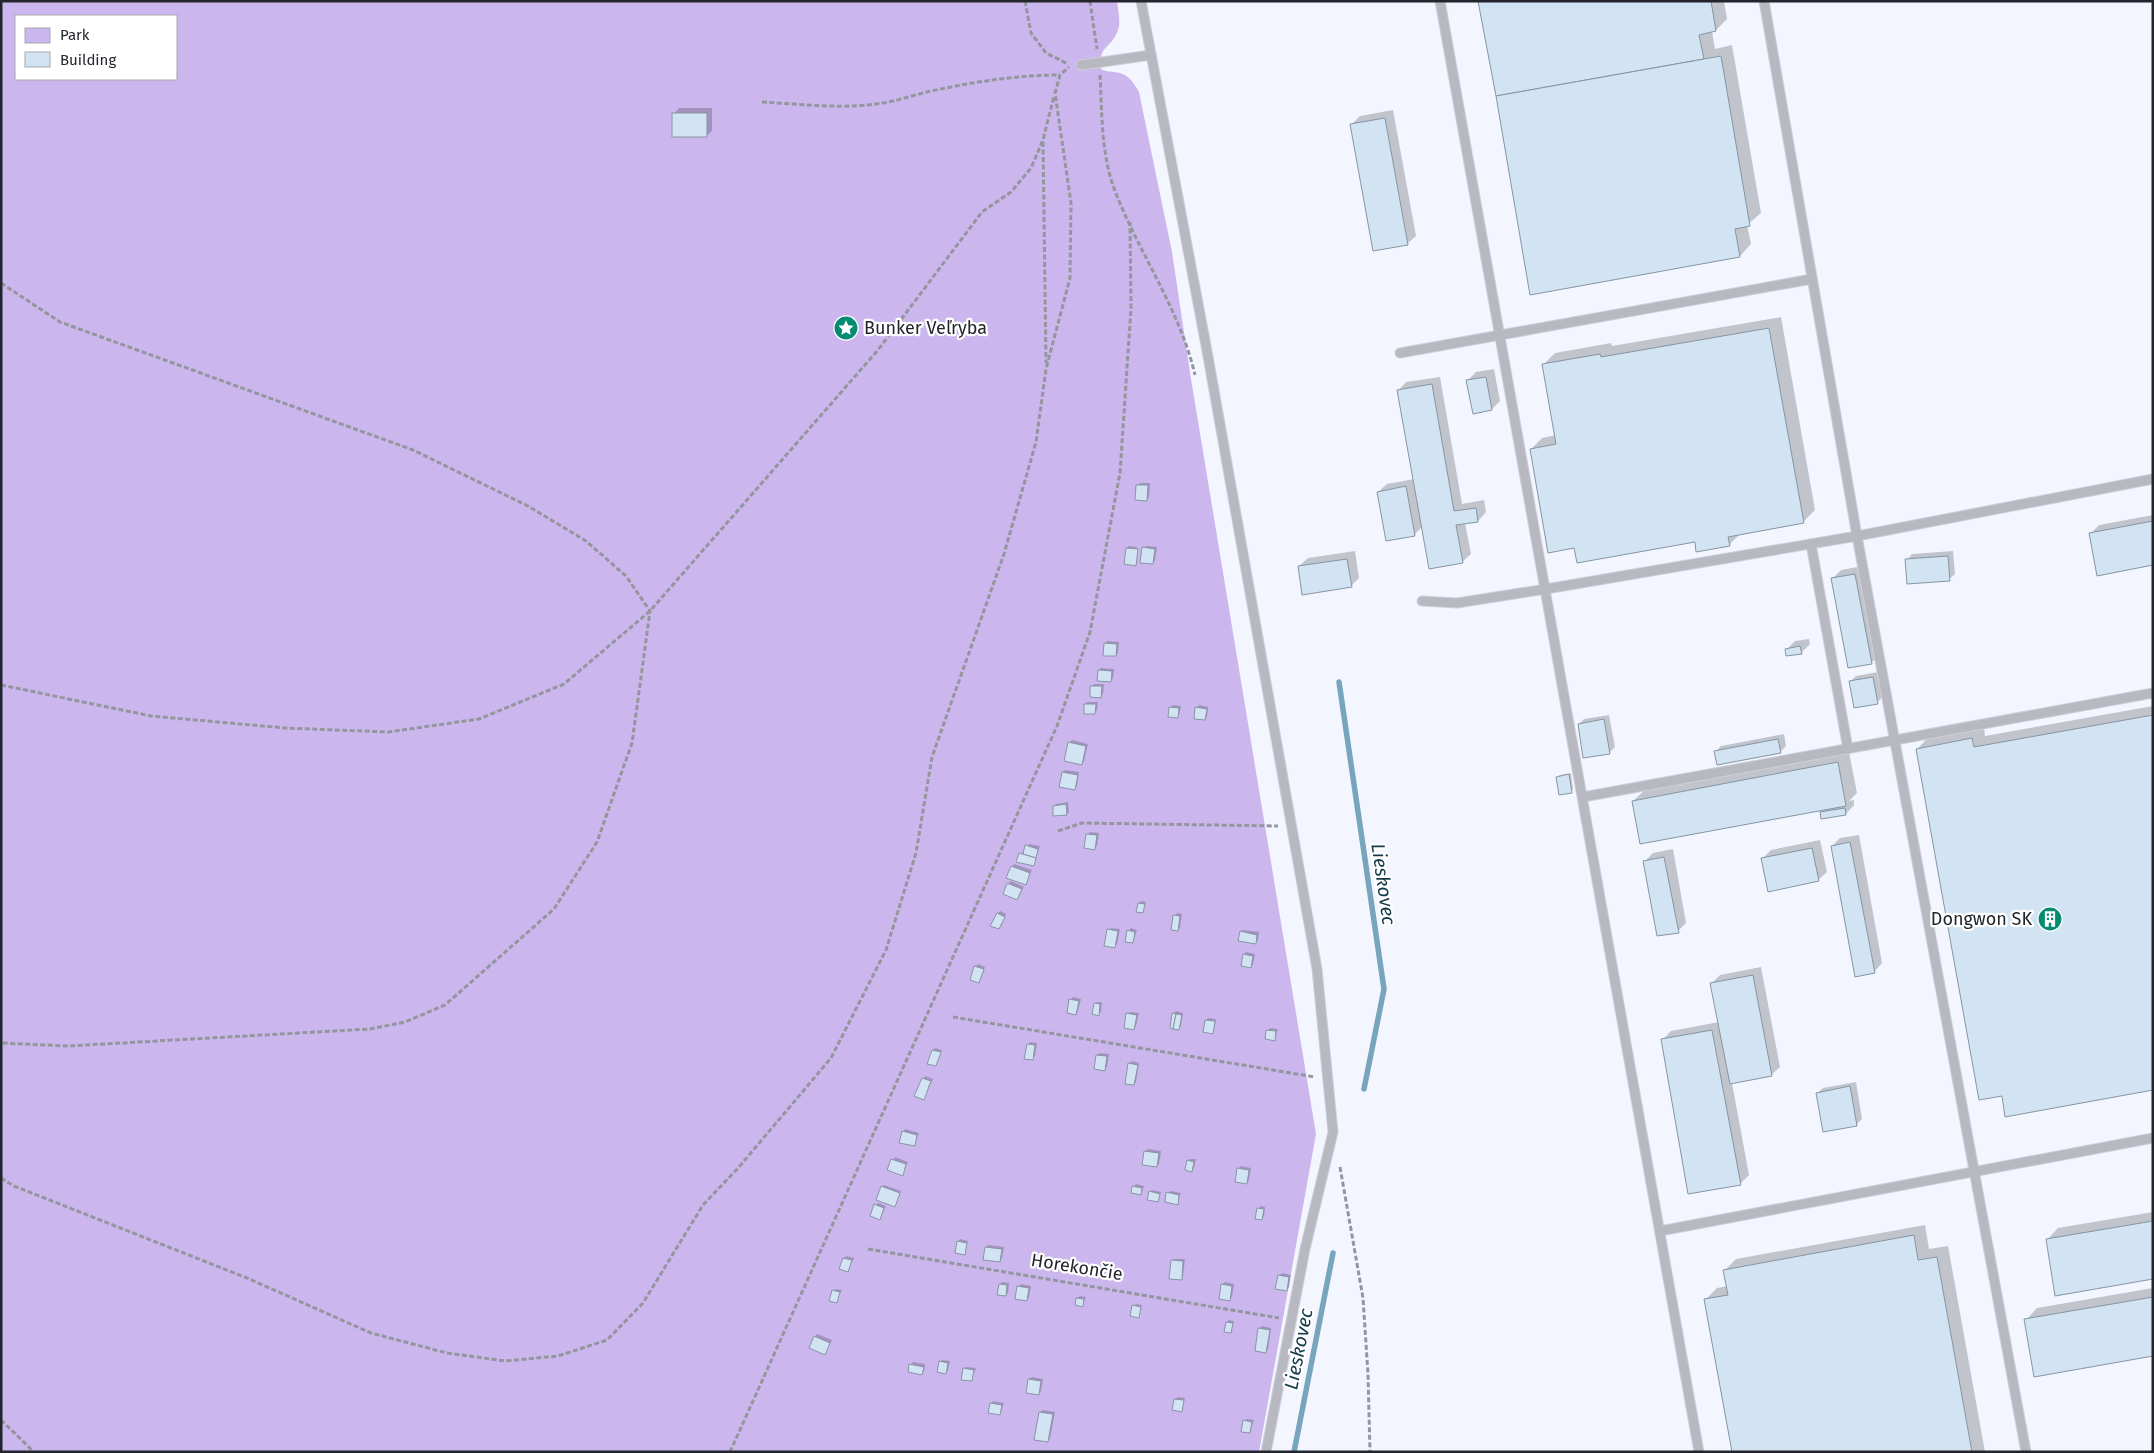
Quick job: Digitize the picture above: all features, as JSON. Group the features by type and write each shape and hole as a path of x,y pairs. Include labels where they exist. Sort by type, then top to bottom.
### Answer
{"lane":[{"path":"1141,1 1209,360 1317,969 1334,1132 1305,1249 1266,1452"},
{"path":"1440,1 1700,1452"},
{"path":"1764,1 1857,536 2026,1452"},
{"path":"1081,65 1152,55"},
{"path":"1400,353 1812,279"},
{"path":"1422,601 1457,603 1546,589 1857,536 2153,479"},
{"path":"1812,544 1848,749"},
{"path":"1583,798 2153,693"},
{"path":"1660,1231 2153,1138"}],"path":[{"path":"1025,1 1031,33 1046,53 1071,65 1081,65"},
{"path":"1090,1 1098,58"},
{"path":"1,685 151,716 285,728 388,732 479,719 564,684 650,611 878,350 982,212 1011,192 1032,168 1043,140 1060,75 1071,65"},
{"path":"1100,72 1104,138 1108,165 1115,190 1181,333 1196,379"},
{"path":"762,102 839,106 874,104 901,100 918,94 988,80 1027,75 1060,75"},
{"path":"1,1178 14,1186 246,1278 371,1333 447,1353 505,1361 558,1356 607,1340 643,1303 703,1205 739,1167 831,1058 886,950 916,853 932,758 1004,554 1036,442 1046,369 1070,278 1071,203 1055,93"},
{"path":"1043,140 1046,369"},
{"path":"730,1452 1057,726 1090,632 1120,473 1131,308 1130,222"},
{"path":"1,283 60,322 413,450 528,506 586,541 620,570 650,611 632,744 596,842 554,909 445,1005 405,1022 370,1029 68,1046 1,1043"},
{"path":"1276,816 1280,836"},
{"path":"1058,830 1082,823 1291,826"},
{"path":"953,1017 1302,1075"},
{"path":"1338,1160 1363,1298 1368,1374 1370,1452"},
{"name":"Horekončie","path":"868,1249 1280,1318"},
{"path":"1,1420 34,1452"}],"green space":[{"path":"1,1 1117,1 1119,27 1112,41 1101,55 1101,69 1126,76 1132,81 1139,92 1172,252 1191,379 1316,1134 1259,1452 1,1452"}],"building":[{"path":"1478,1 1711,1 1716,31 1699,35 1704,59 1496,96"},
{"path":"1721,56 1750,226 1735,229 1740,257 1530,295 1496,96"},
{"path":"672,113 707,113 707,137 672,137"},
{"path":"1385,118 1408,245 1373,251 1350,124"},
{"path":"1769,328 1804,523 1728,537 1730,546 1696,552 1695,542 1577,563 1574,548 1548,553 1530,449 1556,444 1542,364 1600,354 1601,357"},
{"path":"1486,377 1492,410 1473,414 1466,380"},
{"path":"1432,384 1454,511 1476,508 1478,522 1456,525 1463,563 1429,569 1397,390"},
{"path":"1136,485 1148,485 1147,501 1135,500"},
{"path":"1406,486 1415,536 1386,541 1377,492"},
{"path":"2153,521 2153,565 2097,576 2089,533"},
{"path":"1142,547 1155,549 1153,564 1140,563"},
{"path":"1126,548 1138,549 1136,566 1124,564"},
{"path":"1948,556 1950,581 1907,584 1905,559"},
{"path":"1347,559 1352,587 1302,595 1298,566"},
{"path":"1855,574 1872,664 1848,668 1831,578"},
{"path":"1104,643 1117,644 1116,656 1103,656"},
{"path":"1800,646 1802,654 1786,656 1785,649"},
{"path":"1098,670 1112,671 1111,682 1097,681"},
{"path":"1873,677 1878,704 1854,708 1849,681"},
{"path":"1090,686 1102,686 1101,698 1090,697"},
{"path":"1084,704 1096,704 1095,714 1084,714"},
{"path":"1169,707 1179,708 1178,718 1168,717"},
{"path":"1195,707 1207,709 1205,720 1194,719"},
{"name":"Dongwon SK","path":"2153,715 2153,1090 2005,1117 2002,1096 1979,1100 1916,749 1972,738 1974,747"},
{"path":"1604,719 1610,754 1583,758 1578,724"},
{"path":"1778,739 1781,753 1717,765 1714,751"},
{"path":"1068,742 1086,746 1082,765 1064,761"},
{"path":"1838,762 1846,806 1640,844 1632,801"},
{"path":"1062,772 1078,775 1075,790 1059,787"},
{"path":"1569,774 1572,793 1559,795 1556,777"},
{"path":"1066,804 1067,815 1053,816 1053,806"},
{"path":"1845,808 1846,815 1821,819 1820,812"},
{"path":"1086,834 1097,835 1095,850 1084,848"},
{"path":"1850,842 1875,973 1855,977 1831,846"},
{"path":"1025,845 1038,849 1036,858 1023,854"},
{"path":"1812,848 1819,881 1768,892 1761,858"},
{"path":"1019,853 1036,858 1034,866 1016,862"},
{"path":"1664,857 1679,933 1657,936 1643,861"},
{"path":"1011,866 1030,873 1026,885 1006,878"},
{"path":"1007,883 1022,889 1017,900 1003,894"},
{"path":"1138,903 1145,904 1143,913 1136,912"},
{"path":"997,913 1005,917 999,929 990,926"},
{"path":"1173,915 1180,916 1178,931 1171,930"},
{"path":"1107,929 1118,931 1115,948 1104,946"},
{"path":"1127,930 1135,932 1133,943 1125,942"},
{"path":"1240,931 1257,935 1256,944 1238,941"},
{"path":"1243,954 1253,956 1251,968 1241,966"},
{"path":"974,966 984,969 979,983 970,980"},
{"path":"1753,975 1772,1076 1730,1084 1710,983"},
{"path":"1069,999 1079,1001 1076,1015 1067,1013"},
{"path":"1094,1003 1100,1004 1099,1016 1092,1014"},
{"path":"1126,1013 1137,1015 1134,1030 1124,1028"},
{"path":"1172,1013 1176,1014 1173,1029 1170,1028"},
{"path":"1176,1014 1182,1015 1179,1030 1173,1029"},
{"path":"1205,1020 1215,1021 1213,1034 1203,1032"},
{"path":"1266,1030 1276,1031 1275,1041 1265,1039"},
{"path":"1712,1030 1741,1185 1688,1194 1661,1039"},
{"path":"1027,1044 1035,1045 1033,1060 1024,1059"},
{"path":"932,1050 941,1052 936,1066 927,1064"},
{"path":"1096,1055 1107,1056 1105,1071 1094,1069"},
{"path":"1128,1063 1138,1065 1134,1085 1125,1084"},
{"path":"922,1078 931,1081 924,1100 914,1096"},
{"path":"1850,1086 1857,1126 1823,1132 1816,1093"},
{"path":"902,1131 917,1135 915,1146 899,1143"},
{"path":"1144,1151 1159,1153 1157,1167 1142,1165"},
{"path":"891,1159 906,1164 903,1176 887,1170"},
{"path":"1187,1160 1194,1162 1192,1172 1185,1170"},
{"path":"1237,1168 1249,1170 1247,1184 1235,1182"},
{"path":"881,1186 900,1193 895,1207 876,1200"},
{"path":"1132,1186 1142,1188 1141,1195 1131,1193"},
{"path":"1149,1191 1160,1194 1158,1202 1147,1200"},
{"path":"1166,1192 1179,1195 1178,1205 1165,1202"},
{"path":"874,1204 884,1208 880,1220 870,1216"},
{"path":"1257,1208 1264,1209 1262,1220 1255,1219"},
{"path":"2153,1221 2153,1279 2055,1296 2046,1239"},
{"path":"1914,1235 1918,1260 1937,1257 1972,1452 1732,1452 1704,1299 1728,1295 1723,1270"},
{"path":"957,1241 967,1243 965,1255 955,1253"},
{"path":"985,1247 1002,1249 1000,1262 983,1260"},
{"path":"843,1258 852,1260 848,1272 839,1269"},
{"path":"1171,1260 1183,1261 1182,1280 1169,1279"},
{"path":"1278,1275 1289,1277 1287,1291 1275,1289"},
{"path":"999,1284 1007,1285 1006,1296 997,1295"},
{"path":"1221,1284 1232,1286 1230,1301 1219,1299"},
{"path":"1017,1286 1029,1288 1027,1301 1015,1299"},
{"path":"832,1290 840,1292 837,1303 829,1301"},
{"path":"2153,1297 2153,1356 2034,1377 2024,1319"},
{"path":"1076,1298 1084,1299 1083,1307 1075,1305"},
{"path":"1132,1305 1141,1307 1139,1318 1130,1316"},
{"path":"1226,1322 1233,1323 1231,1333 1224,1332"},
{"path":"1258,1328 1270,1330 1266,1353 1255,1351"},
{"path":"814,1336 830,1343 825,1355 809,1348"},
{"path":"939,1361 948,1363 946,1374 937,1372"},
{"path":"909,1364 924,1367 922,1375 908,1372"},
{"path":"963,1368 974,1370 972,1381 961,1380"},
{"path":"1028,1379 1041,1381 1039,1395 1026,1393"},
{"path":"1174,1399 1184,1400 1182,1412 1172,1410"},
{"path":"990,1403 1002,1405 1000,1415 988,1413"},
{"path":"1039,1412 1053,1414 1048,1442 1034,1440"},
{"path":"1243,1420 1252,1422 1250,1433 1241,1432"}],"waterway":[{"name":"Lieskovec","path":"1339,682 1384,989 1364,1089"},
{"name":"Lieskovec","path":"1294,1452 1333,1253"}],"place":[{"name":"Bunker Veľryba","path":"846,328"},
{"name":"Dongwon SK","path":"2050,919"}]}
